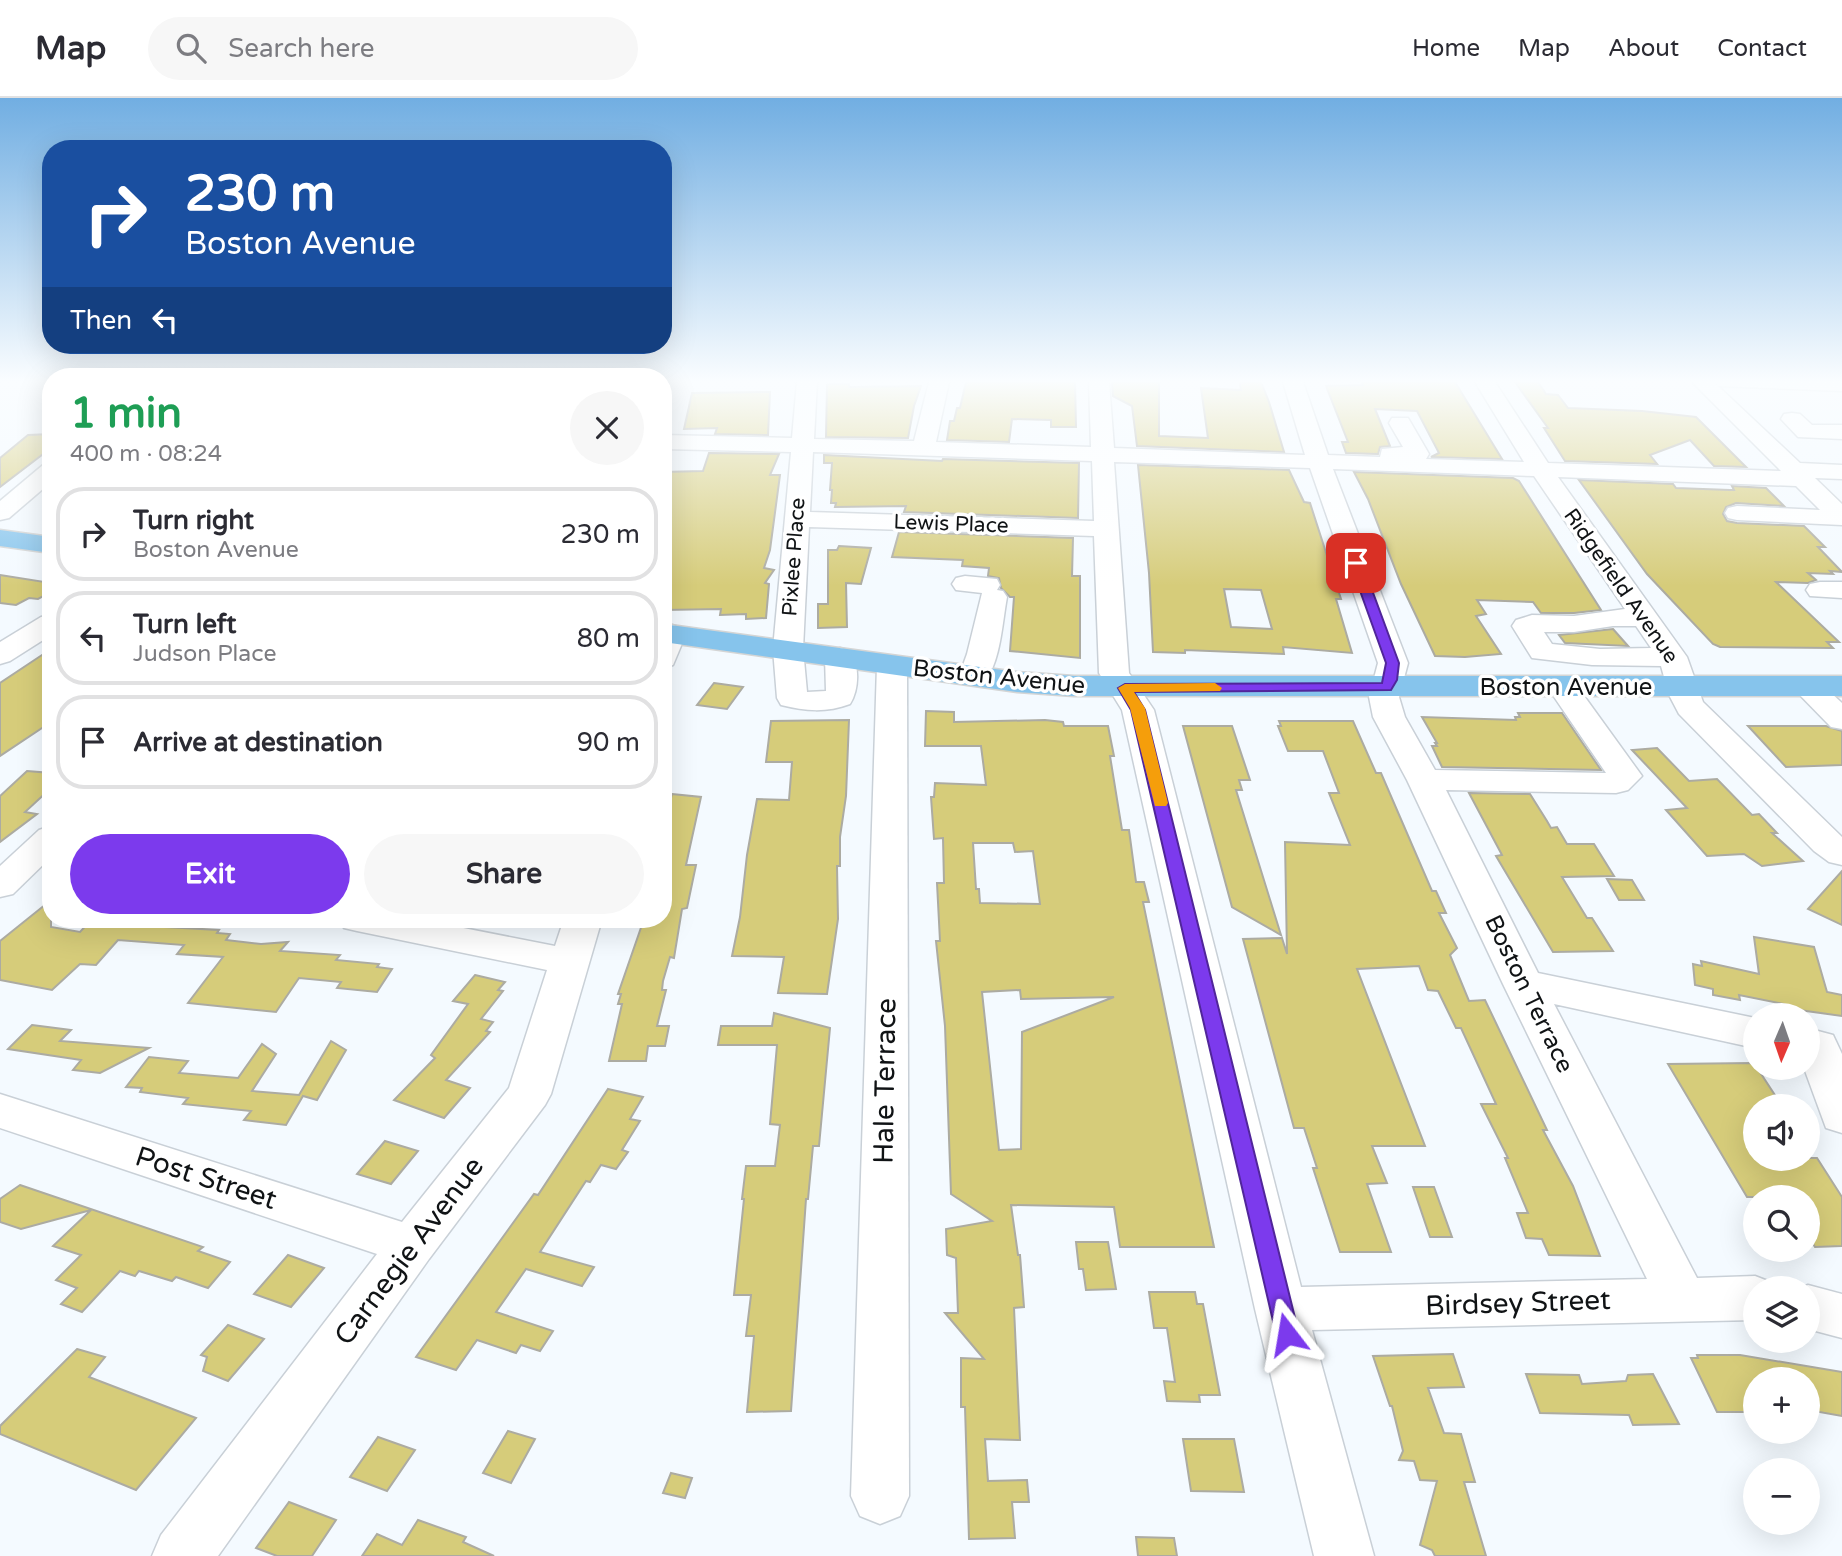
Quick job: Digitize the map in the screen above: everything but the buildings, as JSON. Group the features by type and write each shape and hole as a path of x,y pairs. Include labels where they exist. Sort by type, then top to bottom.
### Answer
{"main road":[{"path":"0,538 42,544"},
{"name":"Boston Avenue","path":"672,642 788,649 1017,682 1125,688 1563,688 1677,672 1806,686 1841,710"}],"street":[{"path":"683,468 689,450"},
{"name":"Pixlee Place","path":"801,450 788,649 792,698 803,702 829,702 839,697 842,689 840,657"},
{"path":"975,450 1319,463 1389,452 1418,454 1416,450"},
{"path":"1101,450 1112,664 1114,673 1138,710 1281,1310 1344,1556"},
{"name":"Boston Terrace","path":"1315,450 1392,663 1385,706 1682,1299"},
{"name":"Ridgefield Avenue","path":"1528,450 1644,617 1677,672 1682,695 1690,707 1827,843 1842,854"},
{"path":"1772,450 1842,518"},
{"path":"1389,452 1540,469 1801,478 1842,486"},
{"path":"1801,478 1842,472"},
{"path":"0,513 42,478"},
{"path":"1737,513 1842,518"},
{"name":"Lewis Place","path":"797,519 1105,529"},
{"path":"974,676 982,654 982,588"},
{"path":"1644,617 1574,624 1532,623 1526,626 1542,652 1547,654 1600,656 1677,672"},
{"path":"0,655 42,629"},
{"name":"Hale Terrace","path":"880,1496 892,666"},
{"path":"1424,780 1616,783 1625,776 1563,688"},
{"path":"0,886 42,851"},
{"path":"451,928 577,940"},
{"name":"Carnegie Avenue","path":"182,1556 412,1245 529,1094 577,940"},
{"path":"1523,984 1743,1030"},
{"path":"1823,1047 1842,1116"},
{"name":"Post Street","path":"0,1111 412,1245"},
{"name":"Birdsey Street","path":"1281,1310 1743,1298"},
{"path":"1820,1310 1842,1316"}],"slow traffic":[{"path":"1160,803 1138,708 1125,688 1215,688"}],"route":[{"path":"1287,1334 1138,710 1125,688 1386,687 1390,680 1392,663 1356,563"}]}
